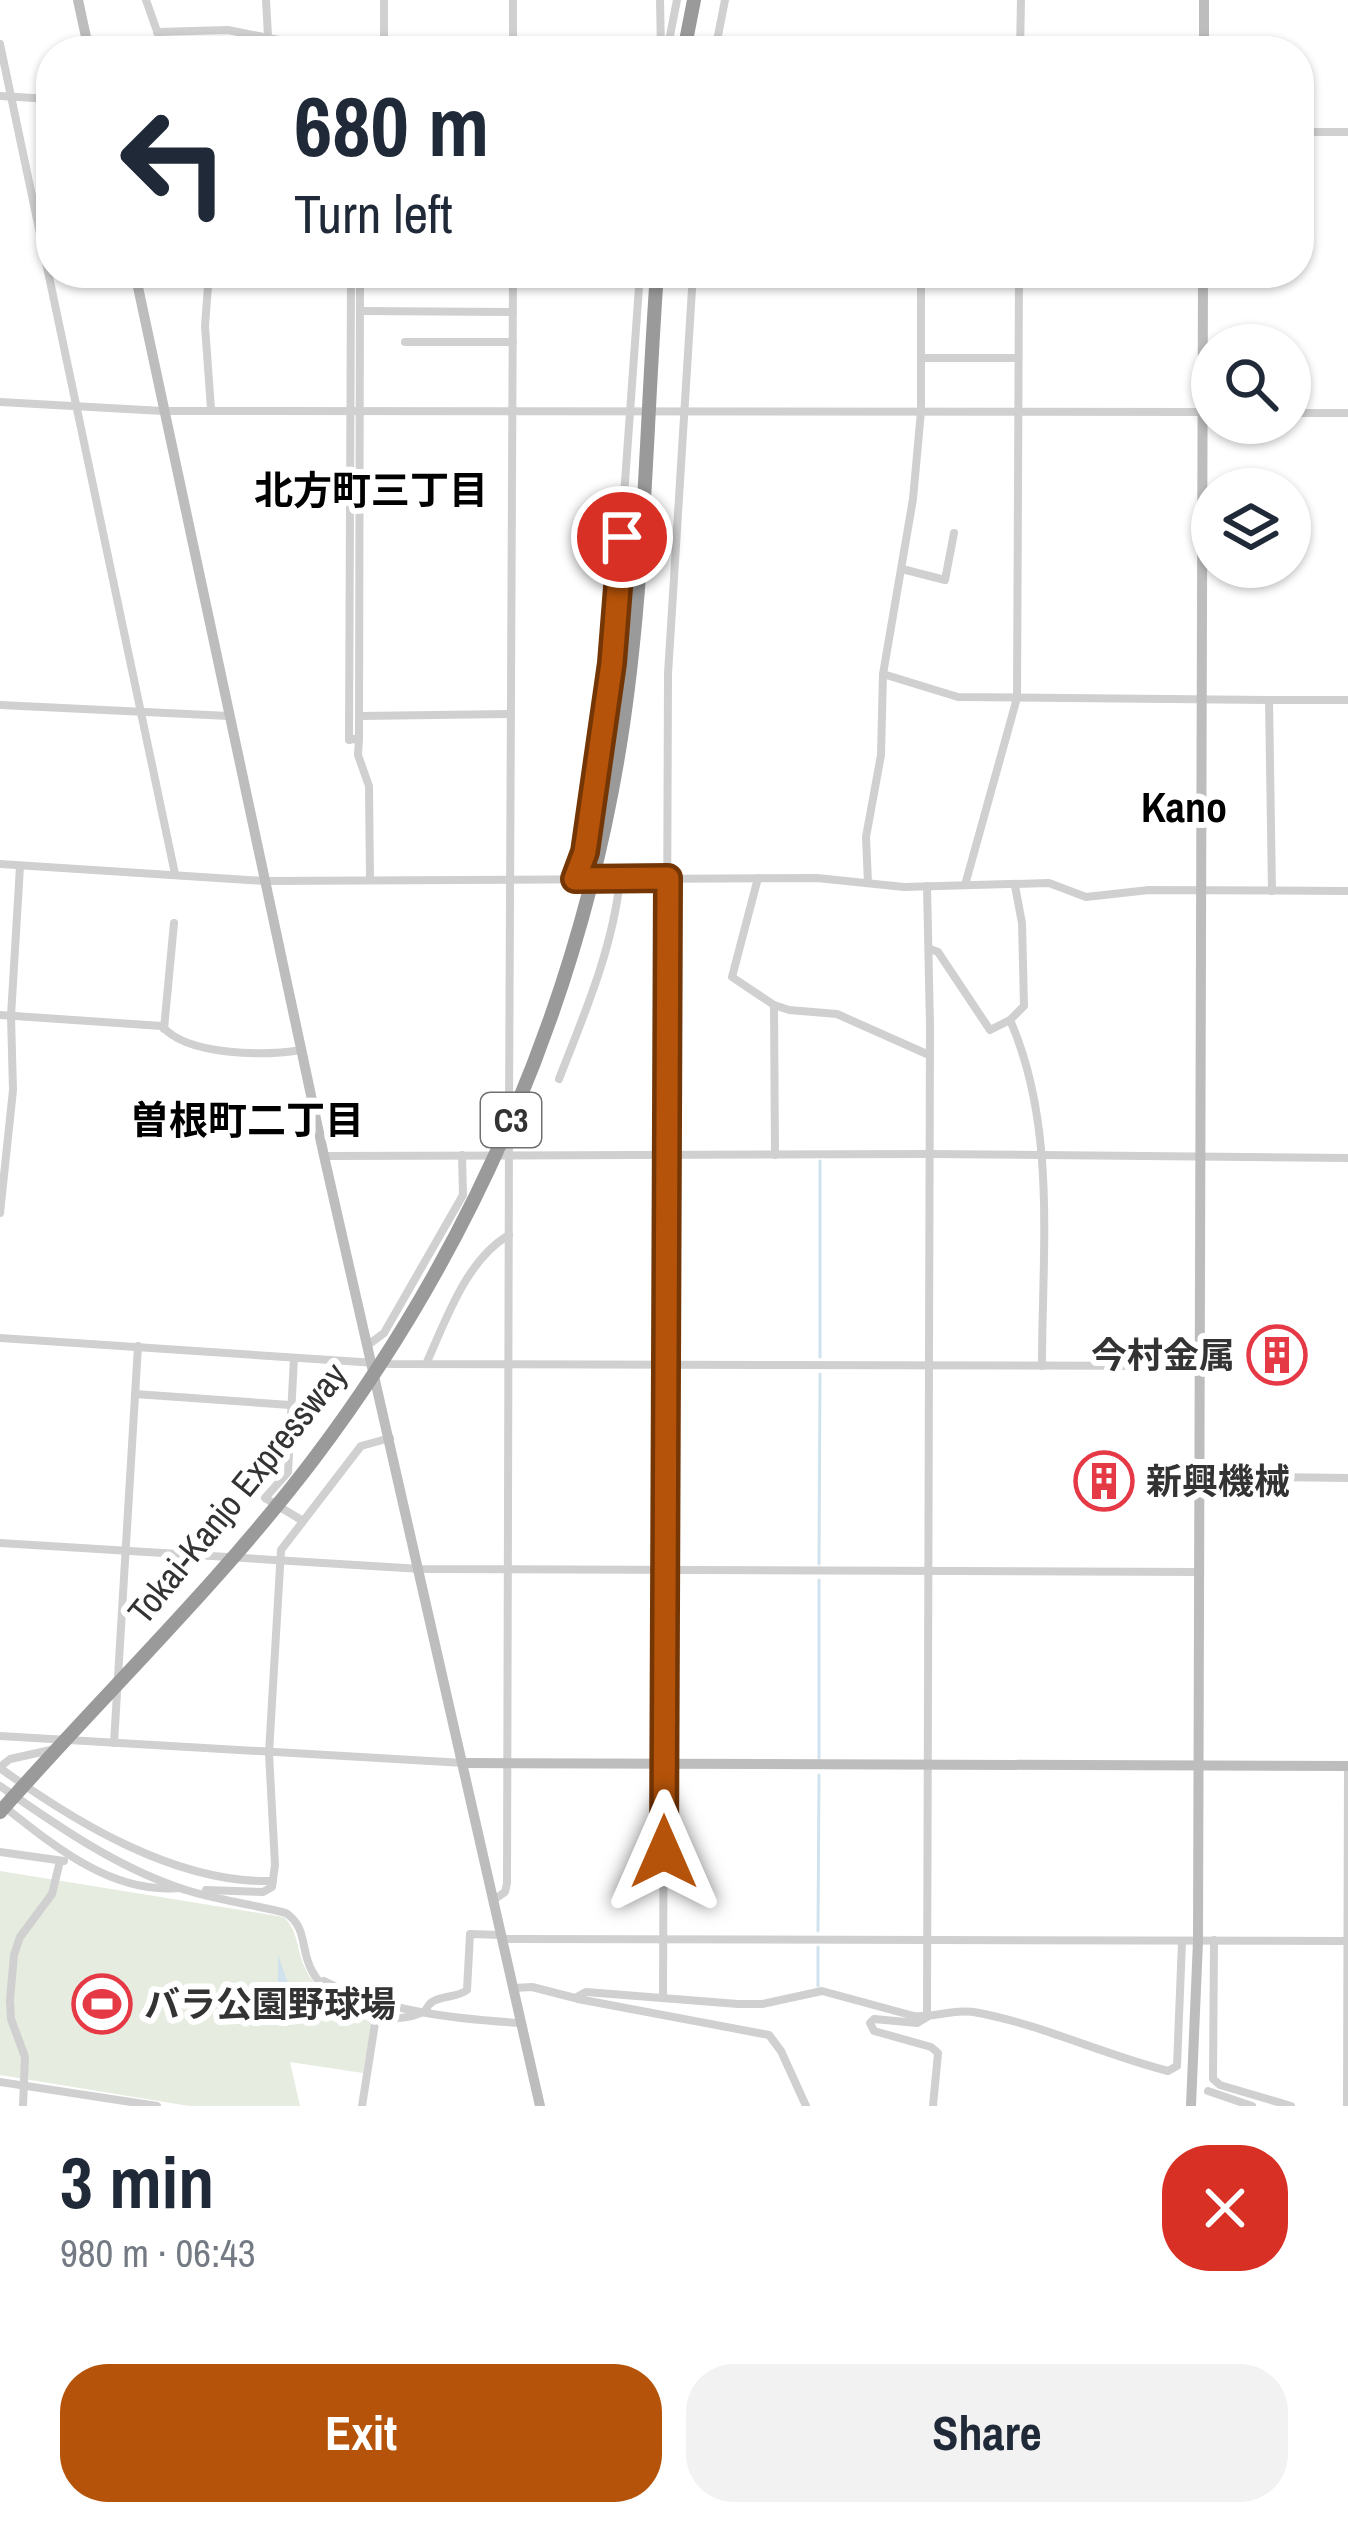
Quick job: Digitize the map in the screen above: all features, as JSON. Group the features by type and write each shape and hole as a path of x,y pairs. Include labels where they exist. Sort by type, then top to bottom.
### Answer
{"highway":[{"path":"687,36 694,0"},
{"name":"Tokai-Kanjo Expressway","path":"0,1812 224,1566 313,1460 419,1302 499,1148 560,993 607,818 634,633 656,288"}],"street":[{"path":"78,0 85,36"},
{"path":"146,0 159,36"},
{"path":"158,32 203,29 268,36 266,0"},
{"path":"384,0 384,36"},
{"path":"513,0 513,36"},
{"path":"660,0 663,36"},
{"path":"668,36 675,0"},
{"path":"718,36 725,0"},
{"path":"1020,36 1021,0"},
{"path":"1204,0 1204,36"},
{"path":"0,44 36,216"},
{"path":"0,96 36,98"},
{"path":"1314,131 1348,132"},
{"path":"51,288 176,874"},
{"path":"138,288 324,1156 540,2106"},
{"path":"207,288 211,409"},
{"path":"357,288 349,740 358,738"},
{"path":"358,288 358,755 369,786 370,880"},
{"path":"495,1899 505,1892 507,1883 513,288"},
{"path":"575,879 585,852 612,663 639,288"},
{"path":"663,1998 668,674 692,288"},
{"path":"868,883 866,837 881,755 883,674 902,569 921,411 921,288"},
{"path":"965,885 1017,698 1019,288"},
{"path":"1203,288 1204,324"},
{"path":"360,311 513,312"},
{"path":"405,342 513,342"},
{"path":"921,358 1018,358"},
{"path":"0,402 163,410 1191,412"},
{"path":"1311,412 1348,413"},
{"path":"1192,2106 1198,1941 1206,444"},
{"path":"902,569 945,580 954,533"},
{"path":"883,674 958,697 1348,700"},
{"path":"1269,700 1271,891"},
{"path":"0,705 229,716"},
{"path":"358,716 511,714"},
{"path":"0,864 265,881 817,878 927,886 1049,883 1086,897 1149,890 1348,891"},
{"path":"0,1210 13,1090 11,1016 20,866"},
{"path":"758,878 732,977 774,1005 837,1014 929,1055"},
{"path":"559,1079 595,983 617,908 620,879"},
{"path":"927,886 927,2018"},
{"path":"930,949 938,952 990,1030 1010,1020 1024,1006 1022,923 1015,886"},
{"path":"164,1029 174,923"},
{"path":"774,1005 775,1155"},
{"path":"0,1015 130,1023 164,1029 172,1038 250,1053 301,1050"},
{"path":"1010,1020 1036,1106 1042,1156 1042,1366"},
{"path":"368,1345 384,1333 463,1196 462,1155"},
{"path":"324,1156 1348,1158"},
{"path":"426,1364 487,1248 509,1235"},
{"path":"0,1338 372,1363 1201,1366"},
{"path":"114,1743 138,1346"},
{"path":"294,1358 288,1472 265,1498 303,1521"},
{"path":"136,1394 290,1405"},
{"path":"193,1892 262,1892 272,1887 269,1753 281,1550 361,1446 390,1438"},
{"path":"1200,1476 1348,1478"},
{"path":"0,1543 421,1569 1199,1572"},
{"path":"0,1736 508,1766 1348,1768 1347,2106"},
{"path":"2,1765 87,1741"},
{"path":"2,1765 107,1833 175,1868 273,1881"},
{"path":"0,1786 136,1870 179,1888 286,1913 296,1920 312,1971 330,1994 376,2017 417,2015 431,2003 467,1990 470,1934 1348,1941"},
{"path":"0,1803 73,1861 162,1890 179,1888"},
{"path":"0,1852 73,1861"},
{"path":"23,2106 25,2057 11,2019 14,1955 20,1937 52,1894 60,1862"},
{"path":"1214,1940 1213,2078 1220,2085 1292,2106"},
{"path":"933,2106 938,2053 874,2030 874,2019 917,2023 940,2011 979,2013 1168,2071 1177,2066 1183,1942"},
{"path":"318,1978 369,2001 520,2023"},
{"path":"514,1988 532,1987 769,2036 806,2106"},
{"path":"575,1998 586,1992 762,2004 822,1991 927,2018"},
{"path":"362,2106 376,2017"},
{"path":"0,2082 157,2106"},
{"path":"1208,2091 1252,2106"}],"shaded area":[{"path":"0,1871 284,1917 304,1967 318,1987 372,2019 363,2073 290,2062 300,2106 189,2106 0,2075"}],"water":[{"path":"278,1955 290,1989 288,1999 295,2003 287,2011 294,2016 293,2022 264,2007 265,2001 278,1999"}],"waterway":[{"path":"820,1161 820,1357"},
{"path":"819,1564 820,1374"},
{"path":"819,1580 819,1758"},
{"path":"818,1931 819,1775"},
{"path":"818,1947 818,1986"}],"place":[{"name":"今村金属","path":"1277,1355"},
{"name":"新興機械","path":"1104,1481"},
{"name":"バラ公園野球場","path":"102,2004"}],"district":[{"name":"北方町三丁目","path":"371,490"},
{"name":"Kano","path":"1184,807"},
{"name":"曽根町二丁目","path":"247,1120"}],"route":[{"path":"622,537 612,663 585,852 575,879 668,878 664,1852"}]}
